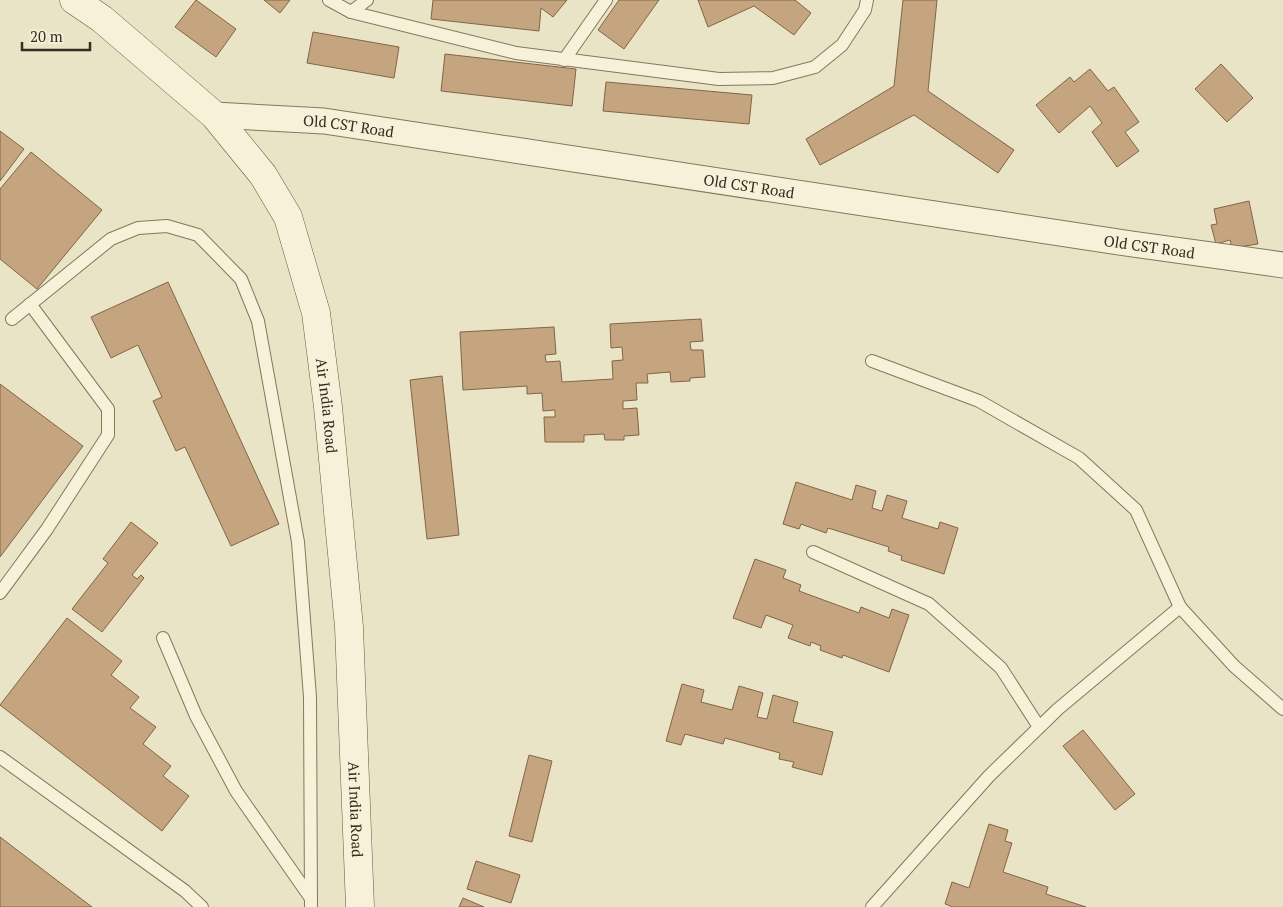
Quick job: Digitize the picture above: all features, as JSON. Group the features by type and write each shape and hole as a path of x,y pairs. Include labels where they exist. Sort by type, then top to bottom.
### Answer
{"street":[{"name":"Air India Road","path":"74,0 102,20 214,115 263,174 288,217 316,313 328,407 349,626 360,907"},
{"name":"Old CST Road","path":"214,115 324,121 1283,265"}],"lane":[{"path":"329,0 351,12 516,53 719,78 773,78 815,67 842,46 864,3"},
{"path":"351,12 367,0"},
{"path":"564,60 606,0"},
{"path":"12,319 111,239 138,228 167,226 198,235 241,279 258,321 298,542 310,697 311,902"},
{"path":"0,594 47,529 108,435 108,409 30,304"},
{"path":"872,361 979,401 1079,458 1136,510 1180,607 1234,666 1283,709"},
{"path":"813,552 929,604 1000,668 1039,727"},
{"path":"872,907 989,776 1039,727 1180,607"},
{"path":"163,638 196,716 236,791 311,902"},
{"path":"0,756 185,891 202,907"}],"building":[{"path":"196,0 236,29 216,57 175,27"},
{"path":"264,0 290,0 280,13"},
{"path":"433,0 567,0 553,17 541,8 539,31 431,19"},
{"path":"619,0 659,0 624,49 598,30"},
{"path":"698,0 795,0 811,13 794,35 754,6 708,27"},
{"path":"903,0 937,0 928,91 1014,150 998,173 914,115 820,165 806,139 894,86"},
{"path":"313,32 399,47 394,78 307,63"},
{"path":"445,54 576,69 572,106 441,91"},
{"path":"1221,64 1253,98 1227,122 1195,89"},
{"path":"1090,69 1108,91 1114,87 1139,122 1125,132 1139,151 1117,167 1092,132 1102,123 1090,106 1059,133 1036,105 1070,77 1074,82"},
{"path":"606,82 752,95 749,124 603,111"},
{"path":"0,131 24,149 0,181"},
{"path":"31,152 102,210 37,289 0,259 0,189"},
{"path":"1249,201 1258,244 1232,248 1230,240 1216,244 1211,225 1217,224 1214,209"},
{"path":"168,282 279,524 231,546 185,447 176,451 153,401 162,397 138,345 111,358 91,317"},
{"path":"701,319 703,341 690,342 691,350 703,350 705,377 690,378 690,381 671,382 670,372 647,374 648,383 636,383 637,400 623,401 623,409 637,408 639,435 624,436 624,440 605,440 604,434 584,435 584,442 545,442 544,417 555,417 555,410 543,411 542,393 527,394 527,386 463,390 460,332 554,327 556,354 545,355 546,362 560,361 562,382 613,379 612,361 623,360 622,347 611,348 610,324"},
{"path":"442,376 459,535 427,539 410,380"},
{"path":"0,384 83,446 0,557"},
{"path":"796,482 852,500 856,485 876,491 872,508 882,511 887,495 907,501 902,518 938,529 940,522 958,528 944,574 901,560 902,556 888,551 889,547 828,528 826,533 801,524 799,529 783,524"},
{"path":"131,522 158,543 132,575 137,579 141,575 144,578 102,632 72,609 108,563 103,559"},
{"path":"755,559 786,570 783,578 801,585 799,591 859,613 861,607 889,618 892,609 909,615 889,672 843,655 842,658 820,650 821,646 811,642 810,646 788,638 793,625 766,615 761,628 733,618"},
{"path":"67,618 122,661 111,675 139,697 130,708 156,727 143,744 171,766 163,776 189,796 162,831 0,705"},
{"path":"682,684 704,690 701,702 732,710 739,686 763,693 757,717 767,719 773,695 798,702 793,722 833,732 822,775 792,767 794,762 779,759 780,753 725,738 723,744 685,734 681,745 666,741"},
{"path":"1083,730 1135,794 1115,810 1063,746"},
{"path":"529,755 552,761 532,842 509,836"},
{"path":"989,824 1008,830 1005,841 1012,843 1003,872 1048,887 1046,894 1086,907 953,907 945,904 952,882 969,888"},
{"path":"0,837 92,907 0,907"},
{"path":"476,861 520,875 511,903 467,889"},
{"path":"463,898 484,907 459,907"}]}
